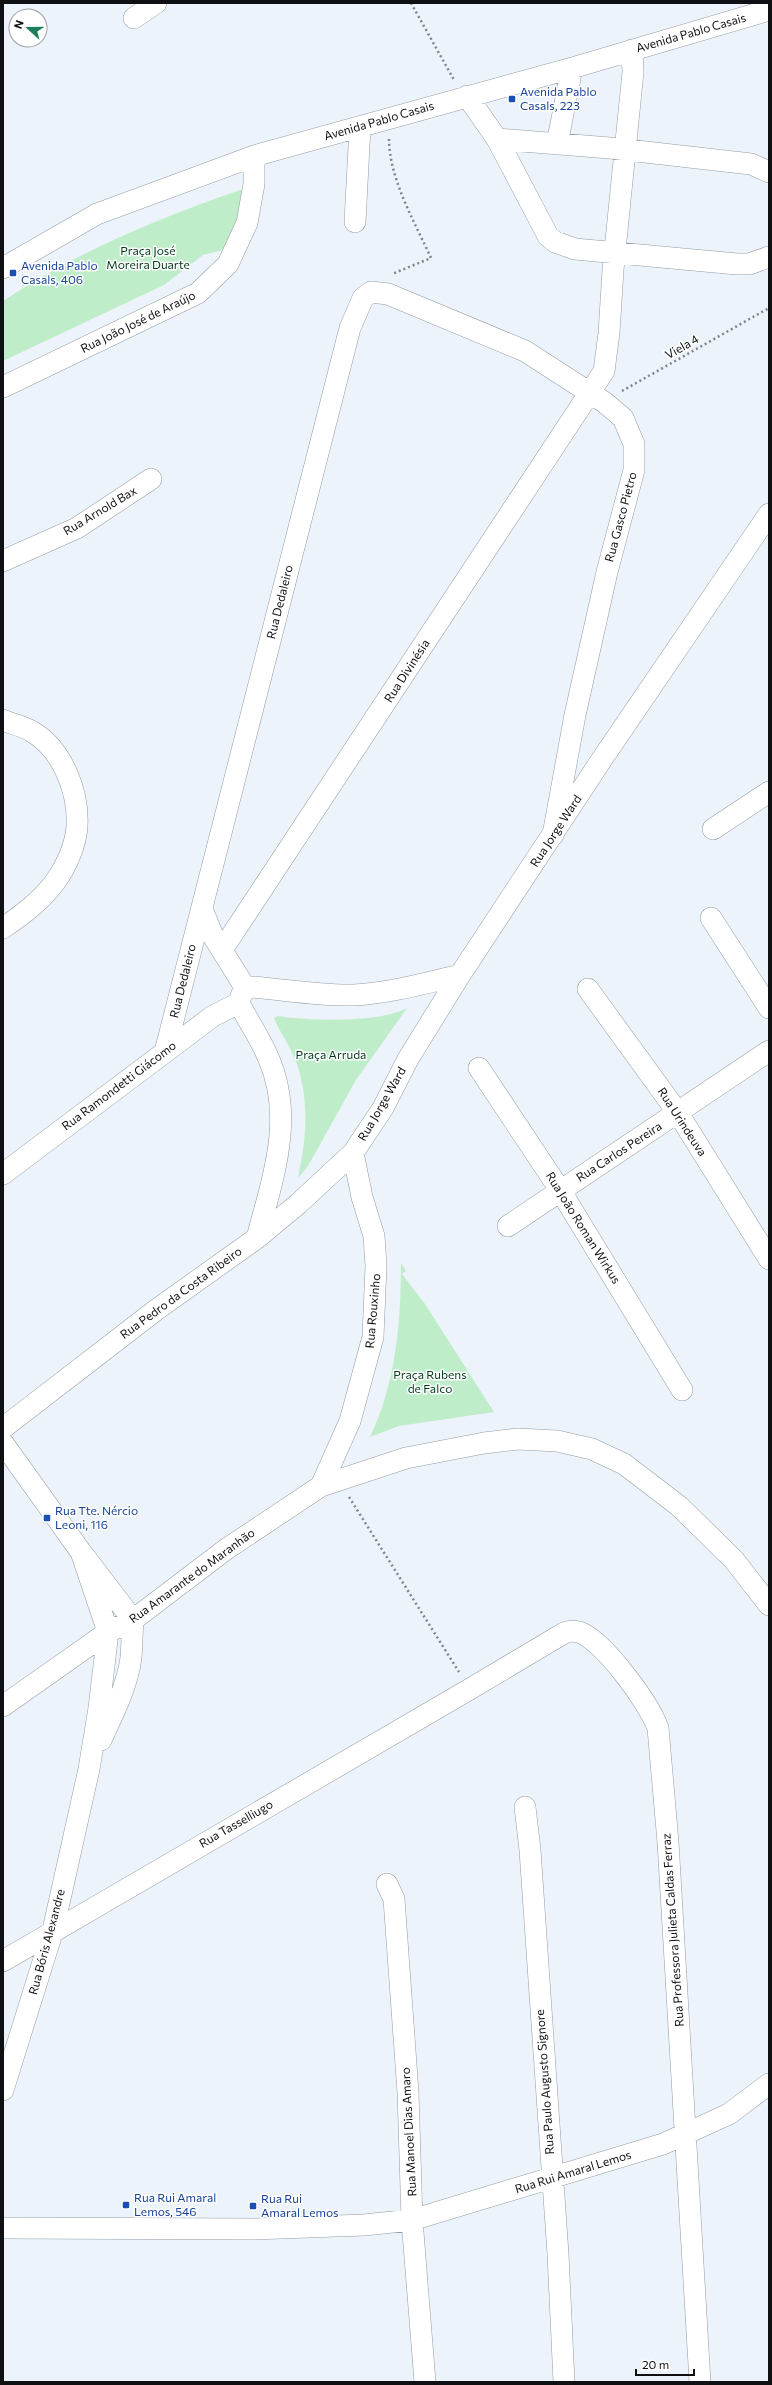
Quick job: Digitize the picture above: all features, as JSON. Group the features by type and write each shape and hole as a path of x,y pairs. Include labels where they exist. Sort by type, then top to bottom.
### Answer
{"street":[{"path":"134,18 156,3"},
{"path":"768,3 769,9"},
{"name":"Avenida Pablo Casais","path":"3,268 97,214 254,156 390,119 466,96 572,68 769,9"},
{"name":"Rua Divinésia","path":"222,950 597,397 607,359 615,253 633,72 632,50"},
{"path":"557,144 572,68"},
{"path":"466,96 497,139 548,236 555,242 566,247 615,253 737,264 749,264 769,257"},
{"path":"355,222 360,127"},
{"path":"497,139 625,150 751,164 769,172"},
{"name":"Rua João José de Araújo","path":"3,387 198,293 228,264 247,223 254,184 254,156"},
{"name":"Rua Gasco Pietro","path":"363,298 371,292 388,294 525,351 597,397 623,418 634,444 634,470 607,572 575,715 553,835"},
{"name":"Rua Dedaleiro","path":"165,1052 350,328 363,298"},
{"name":"Rua Arnold Bax","path":"3,561 77,528 151,479"},
{"name":"Rua Jorge Ward","path":"354,1153 383,1108 408,1059 460,975 602,759 769,514"},
{"path":"3,720 32,731 53,750 67,775 75,798 77,826 72,851 55,882 32,907 3,928"},
{"path":"713,829 769,792"},
{"name":"Rua Dedaleiro","path":"202,909 242,996"},
{"path":"711,918 769,1008"},
{"path":"257,1238 280,1148 282,1108 274,1073 268,1056 242,996 261,988 319,995 377,992 460,975"},
{"name":"Rua Urindeuva","path":"588,989 678,1113 769,1259"},
{"name":"Rua Ramondetti Giácomo","path":"3,1174 213,1016 242,996"},
{"name":"Rua Carlos Pereira","path":"508,1226 769,1051"},
{"name":"Rua João Roman Wirkus","path":"479,1068 560,1190 682,1390"},
{"name":"Rua Pedro da Costa Ribeiro","path":"3,1428 156,1310 257,1238 298,1204 354,1153"},
{"name":"Rua Rouxinho","path":"321,1486 350,1421 373,1338 376,1266 374,1236 362,1196 354,1153"},
{"name":"Rua Amarante do Maranhão","path":"3,1706 108,1632 133,1620 225,1550 321,1486 406,1458 484,1443 518,1439 557,1441 592,1448 624,1464 679,1506 734,1560 769,1605"},
{"path":"3,1443 81,1552 133,1620"},
{"path":"81,1552 108,1632"},
{"name":"Rua Bóris Alexandre","path":"89,1769 117,1705 126,1676 130,1659 133,1620"},
{"name":"Rua Bóris Alexandre","path":"3,2090 53,1930 89,1769 99,1708 108,1632"},
{"name":"Rua Professora Julieta Caldas Ferraz","path":"470,1689 564,1633 577,1632 591,1639 620,1668 653,1712 658,1728 662,1766 686,2135 700,2382"},
{"name":"Rua Tasselliugo","path":"3,1960 470,1689"},
{"name":"Rua Paulo Augusto Signore","path":"524,1807 530,1858 558,2254 564,2382"},
{"name":"Rua Manoel Dias Amaro","path":"387,1884 394,1900 408,2092 412,2220 425,2382"},
{"name":"Rua Rui Amaral Lemos","path":"3,2228 253,2229 364,2225 412,2220 663,2144 686,2135 729,2114 769,2084"}],"path":[{"path":"411,3 454,80 466,96"},
{"path":"390,119 391,159 406,202 431,258"},
{"name":"Viela 4","path":"597,397 769,308"},
{"path":"321,1486 342,1493 351,1499 470,1689"}],"green space":[{"name":"Praça José Moreira Duarte","path":"240,190 245,190 242,209 227,249 203,255 164,285 3,361 3,301 31,283 88,252 148,225"},
{"name":"Praça Arruda","path":"407,1008 356,1080 308,1166 298,1178 305,1132 305,1102 303,1086 294,1056 274,1018 278,1016 307,1019 344,1020 380,1016 395,1013"},
{"name":"Praça Rubens de Falco","path":"401,1263 406,1271 402,1274 425,1304 494,1412 399,1426 370,1437 386,1395 395,1352 400,1307"}],"place":[{"name":"Avenida Pablo Casals, 223","path":"512,99"},
{"name":"Avenida Pablo Casals, 406","path":"13,273"},
{"name":"Rua Tte. Nércio Leoni, 116","path":"47,1518"},
{"name":"Rua Rui Amaral Lemos, 546","path":"126,2205"},
{"name":"Rua Rui Amaral Lemos","path":"253,2206"}]}
